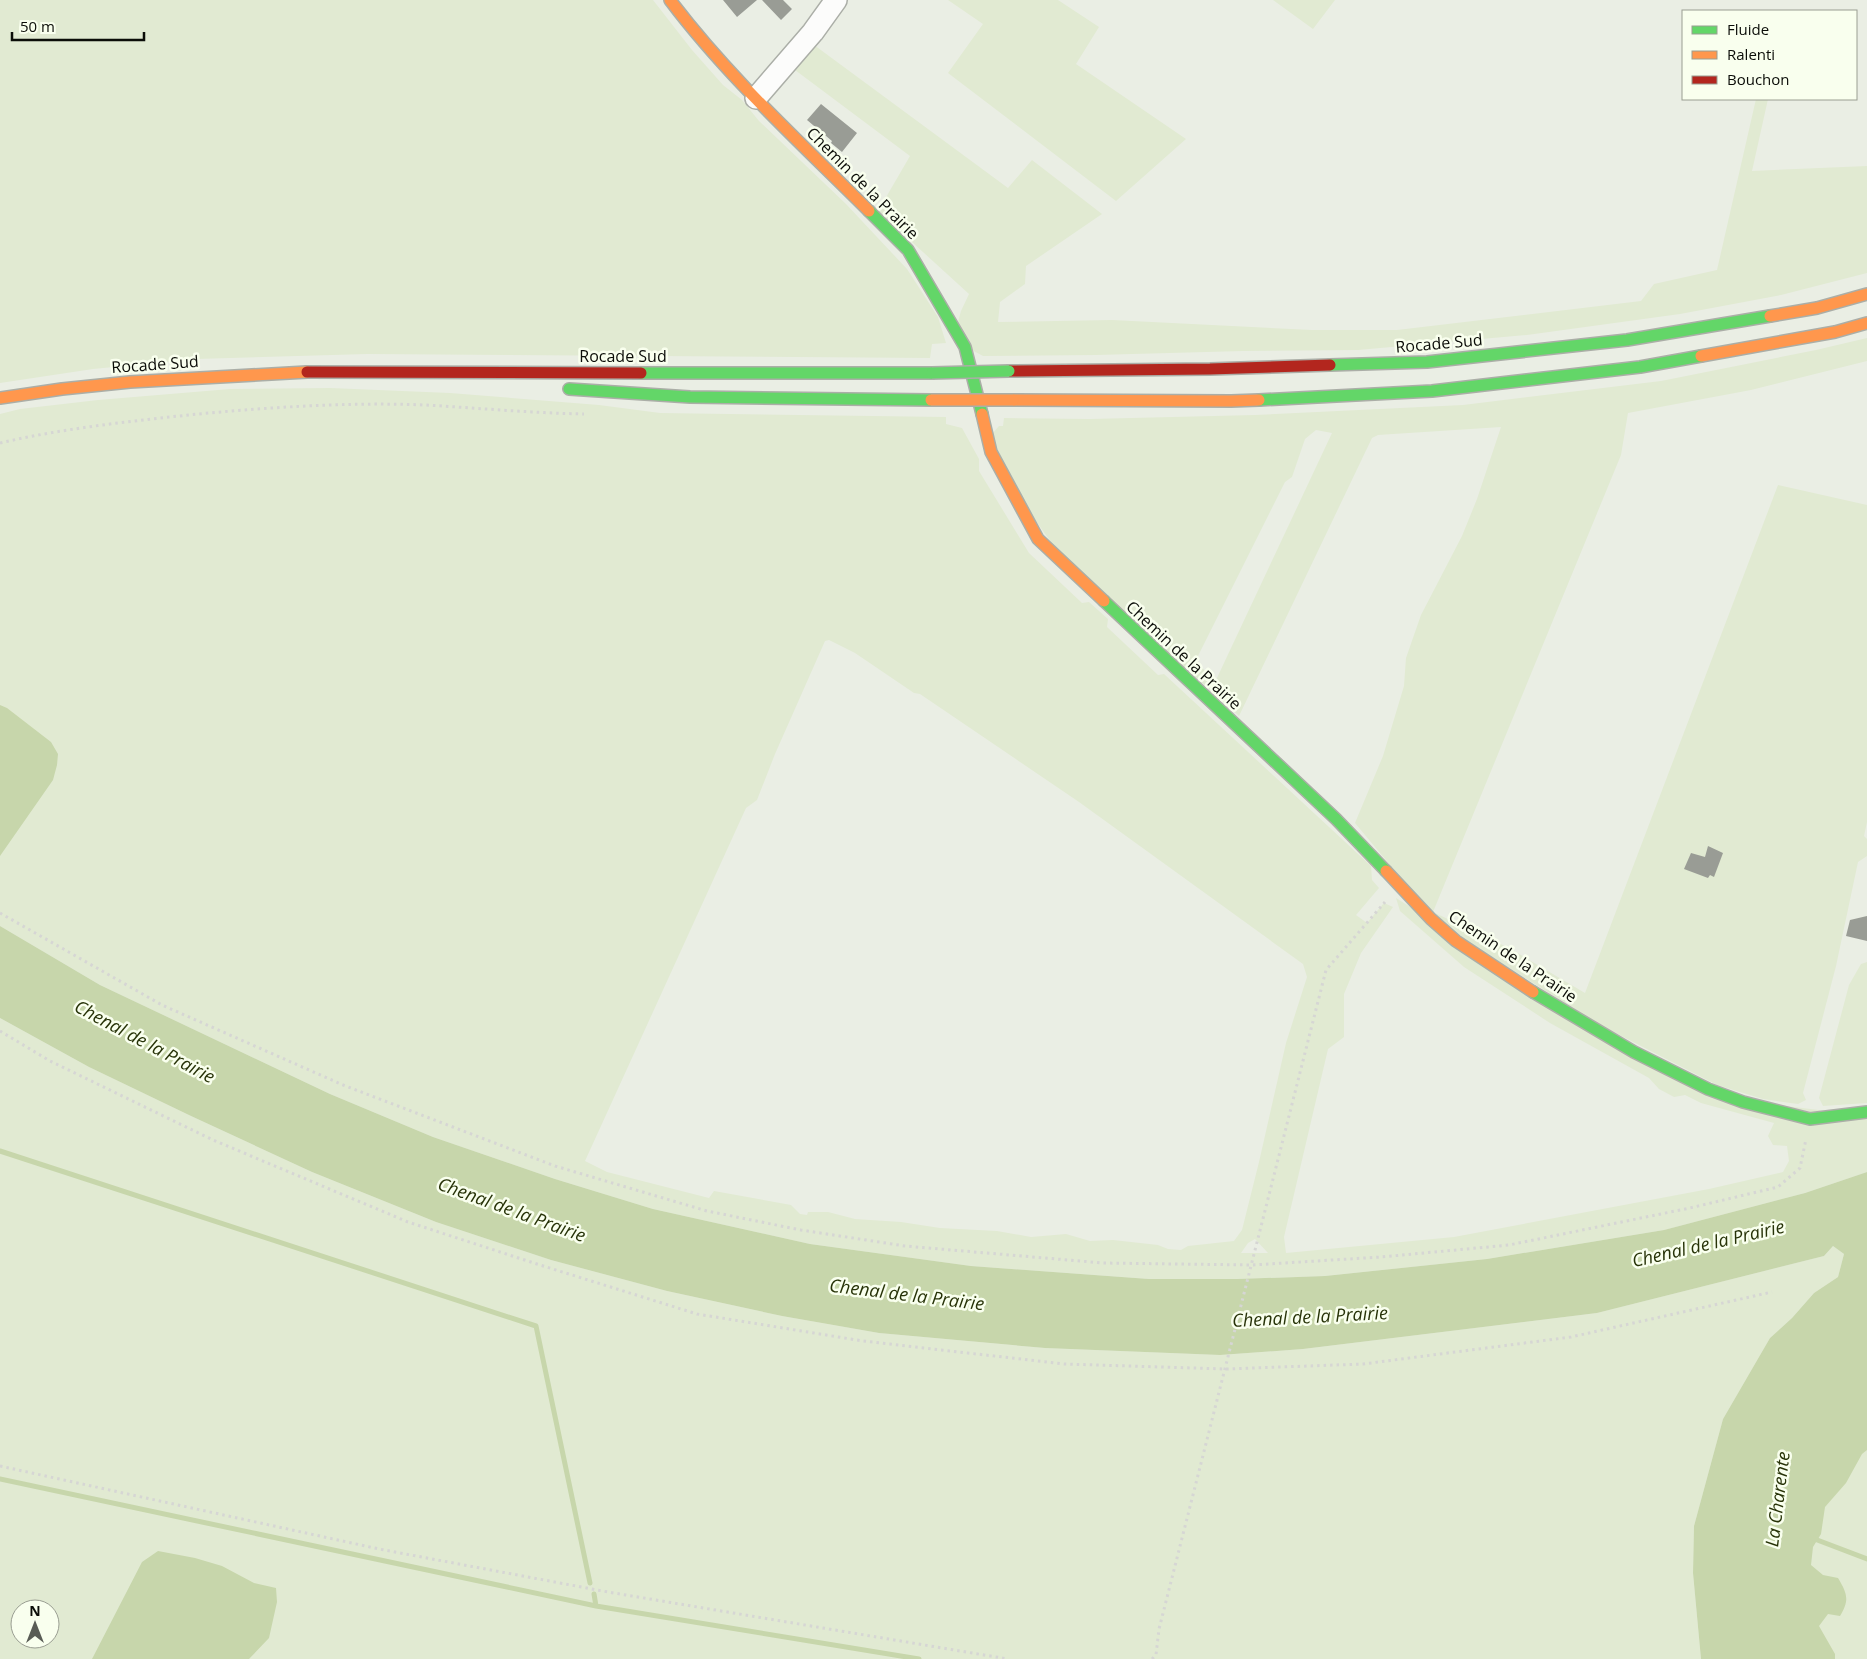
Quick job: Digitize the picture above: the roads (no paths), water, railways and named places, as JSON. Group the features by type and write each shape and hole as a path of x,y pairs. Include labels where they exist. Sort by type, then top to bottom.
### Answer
{"main road":[{"name":"Chemin de la Prairie","path":"670,0 698,37 756,98 908,250 965,347 991,452 1038,539 1336,819 1431,919 1456,941 1538,995 1634,1052 1708,1090 1744,1102 1810,1119 1867,1112"},
{"name":"Rocade Sud","path":"0,398 130,382 313,372 932,373 1210,369 1427,362 1627,340 1817,308 1867,294"},
{"name":"Rocade Sud","path":"561,388 690,397 931,400 1231,401 1432,391 1640,367 1835,332 1867,323"},
{"name":"Rocade Sud","path":"313,372 501,384"}],"street":[{"path":"756,98 813,32 836,0"}],"water":[{"path":"0,705 7,708 51,742 58,754 53,780 0,856"},
{"path":"0,926 100,985 330,1094 433,1137 555,1179 653,1209 810,1244 971,1266 1149,1279 1325,1276 1487,1259 1664,1230 1805,1193 1867,1172 1867,1450 1862,1454 1846,1483 1825,1507 1821,1534 1813,1547 1811,1565 1823,1575 1838,1578 1844,1588 1846,1601 1840,1616 1828,1614 1819,1626 1835,1654 1835,1659 1701,1659 1693,1573 1694,1526 1723,1419 1770,1338 1792,1318 1814,1293 1838,1277 1844,1254 1833,1246 1824,1256 1597,1313 1303,1349 1220,1355 1045,1348 879,1333 782,1316 667,1291 551,1260 436,1222 312,1172 191,1116 89,1067 0,1018"},
{"path":"158,1551 195,1558 222,1566 254,1583 276,1588 277,1602 269,1638 249,1659 92,1659 142,1562"}],"waterway":[{"path":"0,1151 536,1326 590,1583"},
{"path":"0,1479 596,1606 919,1659"},
{"path":"1812,1538 1867,1559"},
{"path":"594,1594 596,1606"}],"water label":[{"name":"Chenal de la Prairie","path":"145,1041"},
{"name":"Chenal de la Prairie","path":"512,1209"},
{"name":"Chenal de la Prairie","path":"1708,1243"},
{"name":"Chenal de la Prairie","path":"907,1294"},
{"name":"Chenal de la Prairie","path":"1310,1316"},
{"name":"La Charente","path":"1777,1499"}]}
